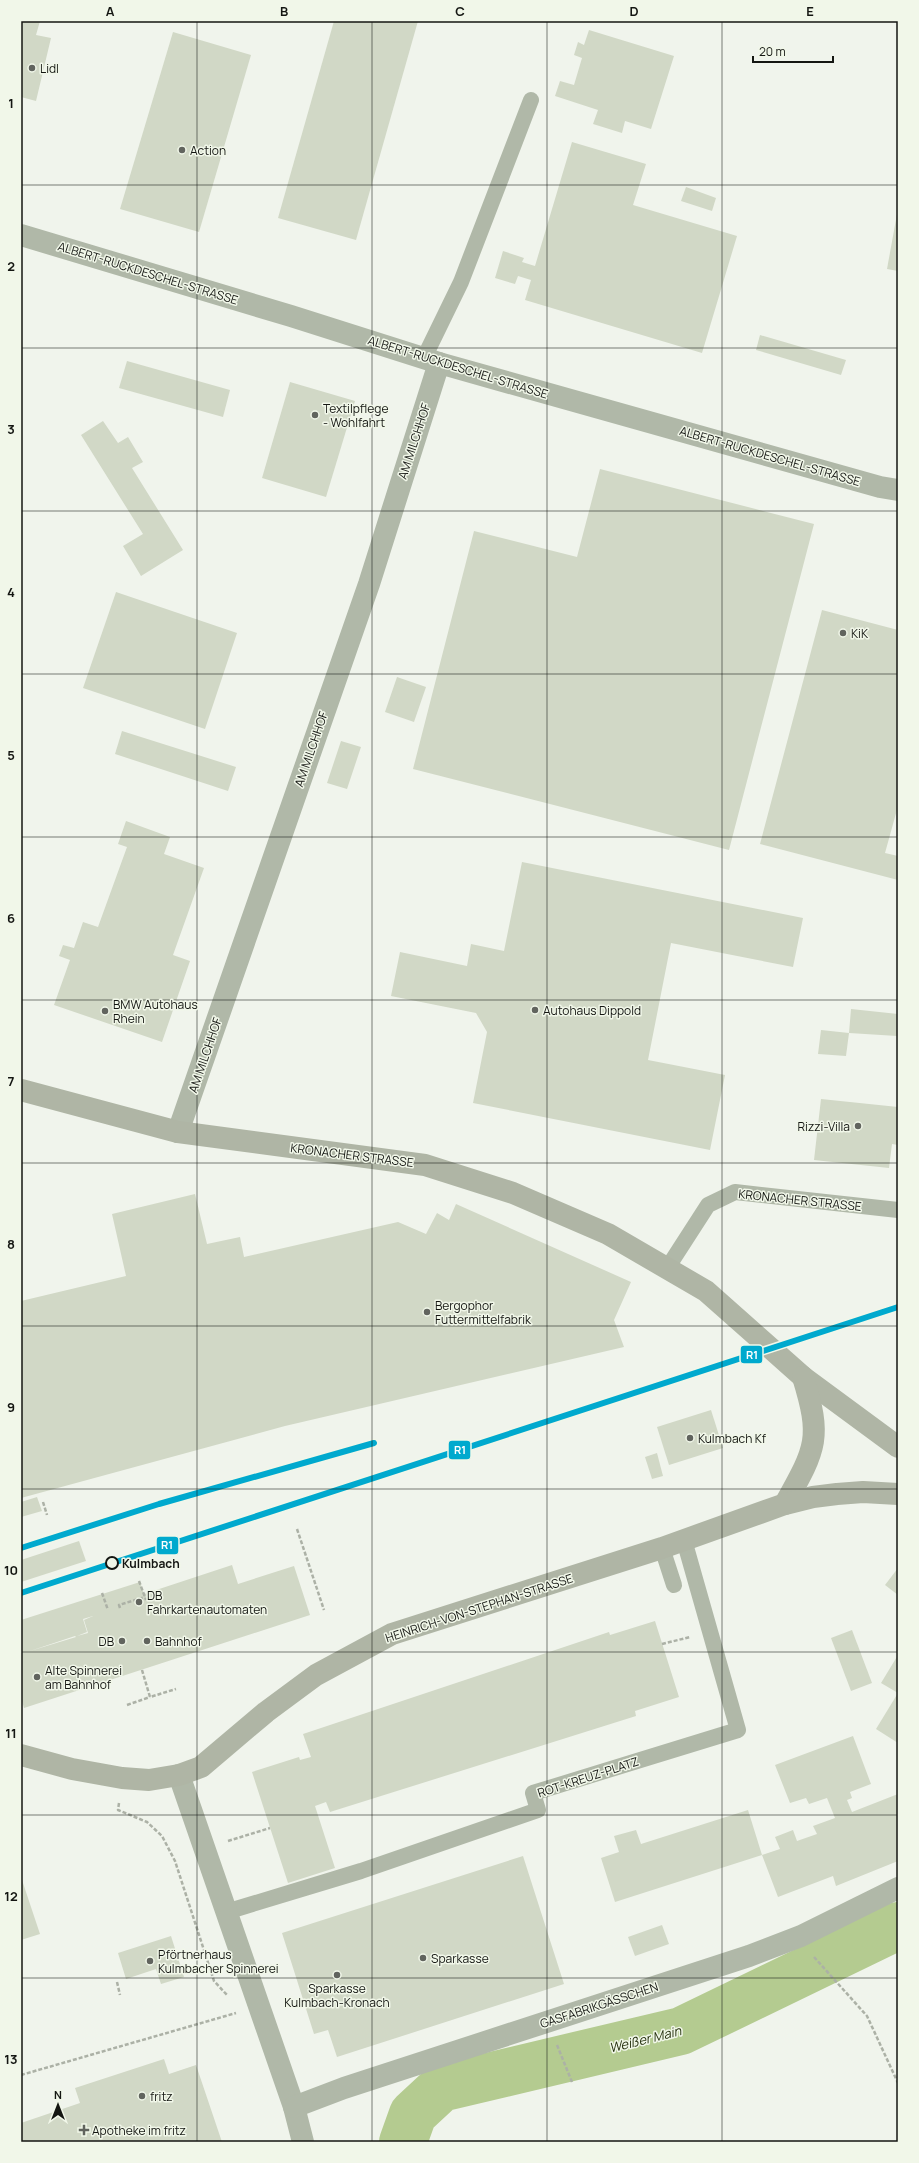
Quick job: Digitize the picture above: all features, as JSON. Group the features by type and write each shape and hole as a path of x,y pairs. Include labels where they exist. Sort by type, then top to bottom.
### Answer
{"street":[{"name":"ALBERT-RUCKDESCHEL-STRASSE","path":"21,235 291,316 431,360 872,485 898,490"},
{"name":"AM MILCHHOF","path":"178,1132 368,584 431,360"},
{"name":"KRONACHER STRASSE","path":"21,1090 178,1132 425,1165 514,1192 608,1234 668,1267 706,1291 803,1377 898,1447"},
{"path":"785,1504 806,1466 813,1448 815,1428 812,1406 803,1377"},
{"name":"HEINRICH-VON-STEPHAN-STRASSE","path":"21,1755 72,1769 122,1778 149,1780 179,1775 201,1767 266,1712 316,1675 392,1634 662,1548 785,1504 812,1497 837,1494 863,1492 898,1494"},
{"path":"179,1775 294,2107 303,2142"},
{"name":"GASFABRIKGÄSSCHEN","path":"294,2107 344,2088 749,1956 801,1936 898,1888"}],"lane":[{"path":"431,360 531,100"},
{"name":"KRONACHER STRASSE","path":"668,1267 708,1204 735,1192 898,1210"},
{"name":"ROT-KREUZ-PLATZ","path":"226,1912 361,1871 538,1810 533,1793 738,1730 684,1540"},
{"path":"662,1548 674,1585"}],"path":[{"path":"44,1502 48,1515"},
{"path":"297,1529 324,1610"},
{"path":"120,1608 119,1605 145,1598 139,1581"},
{"path":"102,1593 108,1610"},
{"path":"662,1644 710,1631"},
{"path":"142,1670 150,1697"},
{"path":"127,1705 176,1689"},
{"path":"122,1778 118,1810 147,1822 162,1836 175,1861 214,1981 228,1996"},
{"path":"204,1848 270,1828"},
{"path":"810,1953 867,2016 898,2083"},
{"path":"117,1982 120,1995"},
{"path":"21,2074 259,2006"},
{"path":"556,2043 572,2082"}],"building":[{"name":"Lidl","path":"21,21 40,21 36,35 51,38 36,101 21,97"},
{"path":"334,21 418,21 356,240 278,218"},
{"path":"589,30 674,56 651,129 625,121 622,133 593,124 598,110 555,96 560,81 574,85 582,58 574,55 578,42 584,45"},
{"path":"173,32 251,55 199,232 120,209"},
{"path":"572,142 646,164 633,205 737,236 702,353 525,300 531,280 518,276 515,284 495,278 503,251 524,258 522,262 535,266"},
{"path":"686,187 716,198 712,211 681,201"},
{"path":"898,214 898,271 887,269"},
{"path":"760,335 846,360 841,375 756,350"},
{"path":"127,361 230,390 223,417 119,388"},
{"path":"290,382 355,401 326,497 262,478"},
{"path":"103,421 118,443 128,437 143,462 132,468 183,550 141,576 123,546 143,534 81,435"},
{"path":"600,469 814,524 729,850 413,769 474,531 577,557"},
{"path":"116,592 237,633 205,729 83,688"},
{"path":"822,610 898,630 898,806 885,853 898,856 898,880 760,844"},
{"path":"397,677 426,687 414,722 385,712"},
{"path":"122,731 236,767 228,791 115,754"},
{"path":"341,741 361,747 347,789 327,783"},
{"path":"126,821 170,837 164,854 204,868 173,955 190,961 162,1042 54,1005 70,960 59,956 63,945 74,948 83,922 98,927 127,847 118,844"},
{"path":"522,862 803,918 793,967 671,943 648,1060 725,1075 710,1150 473,1103 487,1032 476,1013 391,996 400,952 467,966 471,944 504,951"},
{"path":"851,1009 898,1014 897,1036 849,1033"},
{"path":"821,1030 849,1033 846,1056 818,1054"},
{"name":"Rizzi-Villa","path":"821,1099 898,1107 898,1145 892,1144 889,1168 814,1160"},
{"path":"195,1194 207,1244 240,1237 244,1257 398,1222 426,1234 437,1213 449,1220 456,1204 631,1282 614,1320 624,1347 285,1426 21,1498 21,1301 126,1276 112,1214"},
{"name":"Kulmbach Kf","path":"711,1410 723,1448 669,1465 657,1427"},
{"path":"657,1453 663,1476 652,1479 645,1457"},
{"path":"37,1497 42,1511 21,1517 21,1502"},
{"path":"79,1541 86,1561 21,1582 21,1560"},
{"name":"Bahnhof","path":"232,1565 238,1584 294,1566 310,1615 24,1708 21,1698 21,1620 140,1582 144,1594","holes":["93,1616 84,1620 88,1633 77,1636 87,1632 83,1619","75,1636 76,1637 30,1651"]},
{"path":"898,1568 898,1595 885,1585"},
{"path":"655,1621 679,1697 635,1711 636,1716 330,1812 326,1802 315,1806 335,1868 288,1883 252,1772 299,1757 300,1760 311,1757 303,1734 609,1632 610,1635"},
{"path":"852,1630 872,1683 851,1691 831,1638"},
{"path":"898,1655 898,1693 881,1683"},
{"path":"898,1693 898,1743 876,1729"},
{"path":"853,1736 871,1784 850,1792 852,1798 847,1800 852,1812 898,1794 898,1861 836,1886 833,1876 778,1897 762,1855 780,1849 775,1837 793,1830 797,1841 817,1834 813,1826 835,1818 827,1798 809,1804 806,1798 790,1803 775,1765"},
{"path":"748,1810 762,1855 615,1902 601,1858 619,1852 614,1836 636,1830 641,1844"},
{"name":"Sparkasse","path":"523,1856 564,1984 337,2057 328,2030 314,2034 282,1933"},
{"path":"21,1877 40,1934 21,1940"},
{"path":"662,1925 669,1944 635,1956 628,1937"},
{"name":"Pförtnerhaus Kulmbacher Spinnerei","path":"171,1936 184,1977 161,1984 156,1969 126,1979 118,1953"},
{"name":"fritz","path":"164,2059 169,2074 196,2065 222,2142 21,2142 21,2123 80,2103 75,2088"}],"waterway":[{"name":"Weißer Main","path":"403,2142 413,2114 441,2088 681,2031 898,1926"}],"transit line":[{"name":"R1","path":"21,1593 898,1307"},
{"name":"R1","path":"21,1548 159,1504 374,1443"}],"place":[{"name":"Lidl","path":"32,68"},
{"name":"Action","path":"182,150"},
{"name":"Textilpflege - Wohlfahrt","path":"315,415"},
{"name":"KiK","path":"843,633"},
{"name":"Autohaus Dippold","path":"535,1010"},
{"name":"BMW Autohaus Rhein","path":"105,1011"},
{"name":"Rizzi-Villa","path":"858,1126"},
{"name":"Bergophor Futtermittelfabrik","path":"427,1312"},
{"name":"Kulmbach Kf","path":"690,1438"},
{"name":"Kulmbach","path":"112,1563"},
{"name":"DB Fahrkartenautomaten","path":"139,1602"},
{"name":"DB","path":"122,1641"},
{"name":"Bahnhof","path":"147,1641"},
{"name":"Alte Spinnerei am Bahnhof","path":"37,1677"},
{"name":"Sparkasse","path":"423,1958"},
{"name":"Pförtnerhaus Kulmbacher Spinnerei","path":"150,1961"},
{"name":"Sparkasse Kulmbach-Kronach","path":"337,1975"},
{"name":"fritz","path":"142,2096"},
{"name":"Apotheke im fritz","path":"84,2130"}]}
